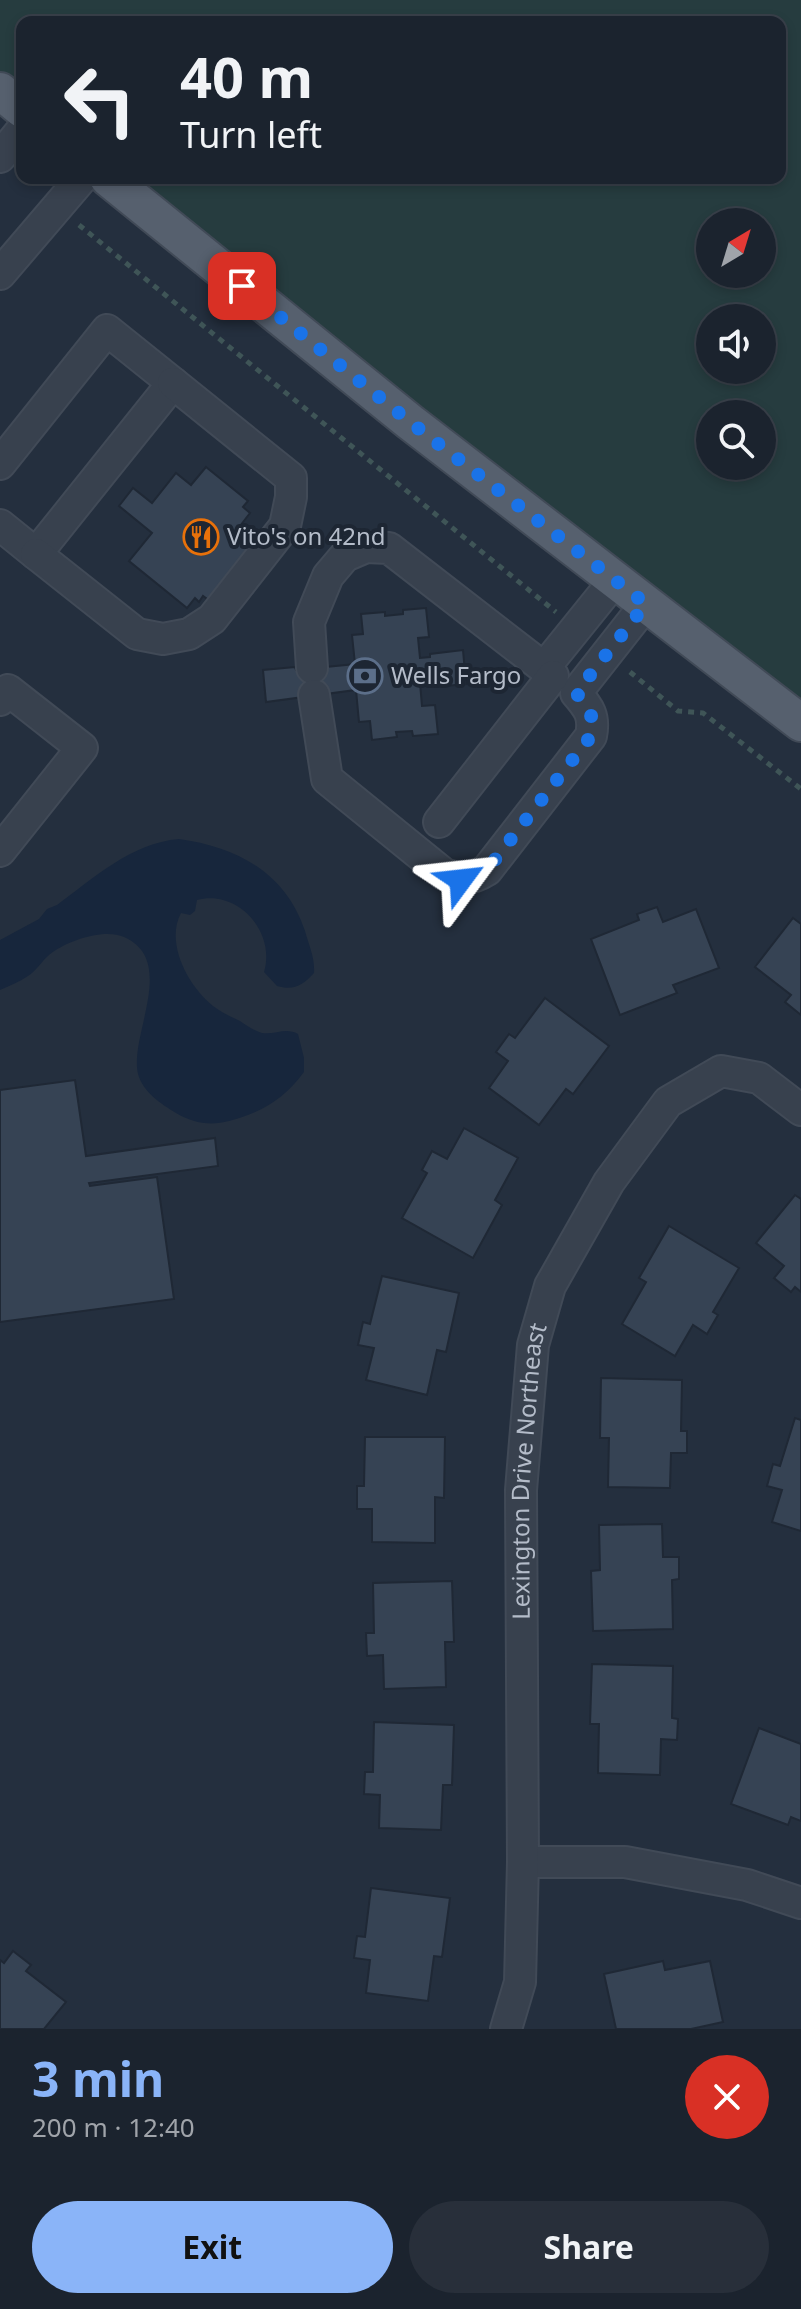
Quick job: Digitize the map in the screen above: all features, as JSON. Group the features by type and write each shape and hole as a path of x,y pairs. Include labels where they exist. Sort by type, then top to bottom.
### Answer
{"main road":[{"path":"0,91 16,104"},
{"path":"115,184 410,422 801,723"}],"street":[{"path":"0,157 16,137"},
{"path":"0,274 77,184"},
{"path":"0,464 107,330 291,478 285,526 212,619 189,634 163,639 137,634 0,525"},
{"path":"36,554 173,383"},
{"path":"366,547 389,548 558,679 590,708 594,722 591,736 487,870 476,877 461,880 444,874 327,779 313,682 309,622 328,576 345,556 366,547"},
{"path":"558,679 615,580"},
{"path":"439,822 558,679 646,604"},
{"path":"0,700 8,690 82,748 0,851"},
{"name":"Lexington Drive Northeast","path":"506,2029 520,1982 523,1862 521,1490 533,1345 550,1286 609,1182 668,1102 721,1071 759,1078 801,1110"},
{"path":"523,1862 625,1862 747,1885 801,1903"}],"path":[{"path":"75,222 557,613"},
{"path":"619,663 678,711 703,713 801,789"}],"green space":[{"path":"0,0 801,0 801,723 116,184 786,184 786,16 16,16 16,104 0,91"}],"water":[{"path":"179,839 239,856 272,879 297,911 314,962 314,973 302,984 288,988 277,986 264,972 266,957 259,929 239,907 212,898 197,900 195,911 190,915 181,913 176,937 178,950 195,987 213,1006 259,1032 289,1031 298,1034 304,1058 304,1072 280,1097 252,1113 222,1123 202,1123 182,1116 153,1097 140,1080 137,1058 148,1000 148,963 140,948 124,937 106,934 75,941 49,955 28,976 0,990 0,940 39,919 47,909 129,855 145,847"}],"building":[{"name":"Vito's on 42nd","path":"206,467 248,501 243,507 250,513 240,526 259,542 210,601 203,596 199,602 195,598 187,608 129,561 152,533 119,506 133,488 152,503 176,473 191,485"},
{"name":"Wells Fargo","path":"426,608 429,637 418,638 420,658 463,650 466,684 435,687 434,682 420,683 422,706 435,705 438,734 413,736 412,731 396,732 397,737 372,740 370,721 359,722 356,690 266,702 263,670 355,664 352,635 363,634 361,614 385,612 385,616 403,614 403,610"},
{"path":"657,907 663,922 696,909 719,968 673,985 677,993 620,1015 591,939 639,920 637,914"},
{"path":"793,918 801,924 801,1015 785,1002 791,995 755,967"},
{"path":"545,998 609,1046 573,1094 566,1089 539,1125 489,1088 508,1061 496,1052 509,1034 515,1038"},
{"path":"75,1080 86,1156 215,1138 218,1166 89,1183 90,1186 157,1177 174,1299 0,1322 0,1090"},
{"path":"464,1128 518,1158 495,1200 502,1205 473,1258 402,1218 427,1173 422,1170 432,1151 447,1159"},
{"path":"795,1195 801,1199 801,1292 795,1287 791,1292 774,1278 784,1266 756,1243"},
{"path":"669,1226 739,1268 713,1312 718,1315 707,1334 693,1325 675,1356 622,1324 646,1282 639,1278"},
{"path":"382,1276 459,1293 446,1352 437,1350 427,1395 366,1380 374,1348 358,1345 363,1322 370,1324"},
{"path":"601,1378 682,1380 681,1431 687,1431 687,1453 671,1453 670,1488 608,1487 609,1438 600,1438"},
{"path":"795,1418 801,1420 801,1531 772,1522 782,1490 767,1486 773,1464 780,1466"},
{"path":"365,1437 445,1437 444,1498 435,1497 435,1543 372,1542 372,1509 357,1509 357,1486 364,1486"},
{"path":"662,1524 663,1557 679,1557 679,1579 672,1580 673,1629 593,1631 591,1571 600,1570 599,1525"},
{"path":"452,1581 454,1642 445,1642 446,1687 384,1689 383,1655 367,1656 366,1633 374,1633 373,1583"},
{"path":"592,1664 673,1666 672,1718 678,1719 677,1740 661,1739 660,1775 598,1773 599,1724 590,1724"},
{"path":"374,1722 454,1725 452,1785 443,1785 441,1830 379,1828 380,1795 364,1794 365,1772 373,1772"},
{"path":"759,1728 801,1744 801,1821 791,1817 788,1825 731,1804"},
{"path":"371,1888 450,1898 442,1957 434,1956 428,2001 366,1993 370,1960 354,1958 357,1936 365,1937"},
{"path":"13,1951 31,1965 26,1971 66,2002 44,2029 0,2029 0,1960 4,1963"},
{"path":"663,1961 665,1970 710,1961 723,2022 691,2029 616,2029 604,1974"}],"place":[{"name":"Vito's on 42nd","path":"201,537"},
{"name":"Wells Fargo","path":"365,676"}],"route":[{"path":"242,286 410,422 646,604 576,693 590,708 594,722 591,736 487,870 476,877 461,880"}]}
